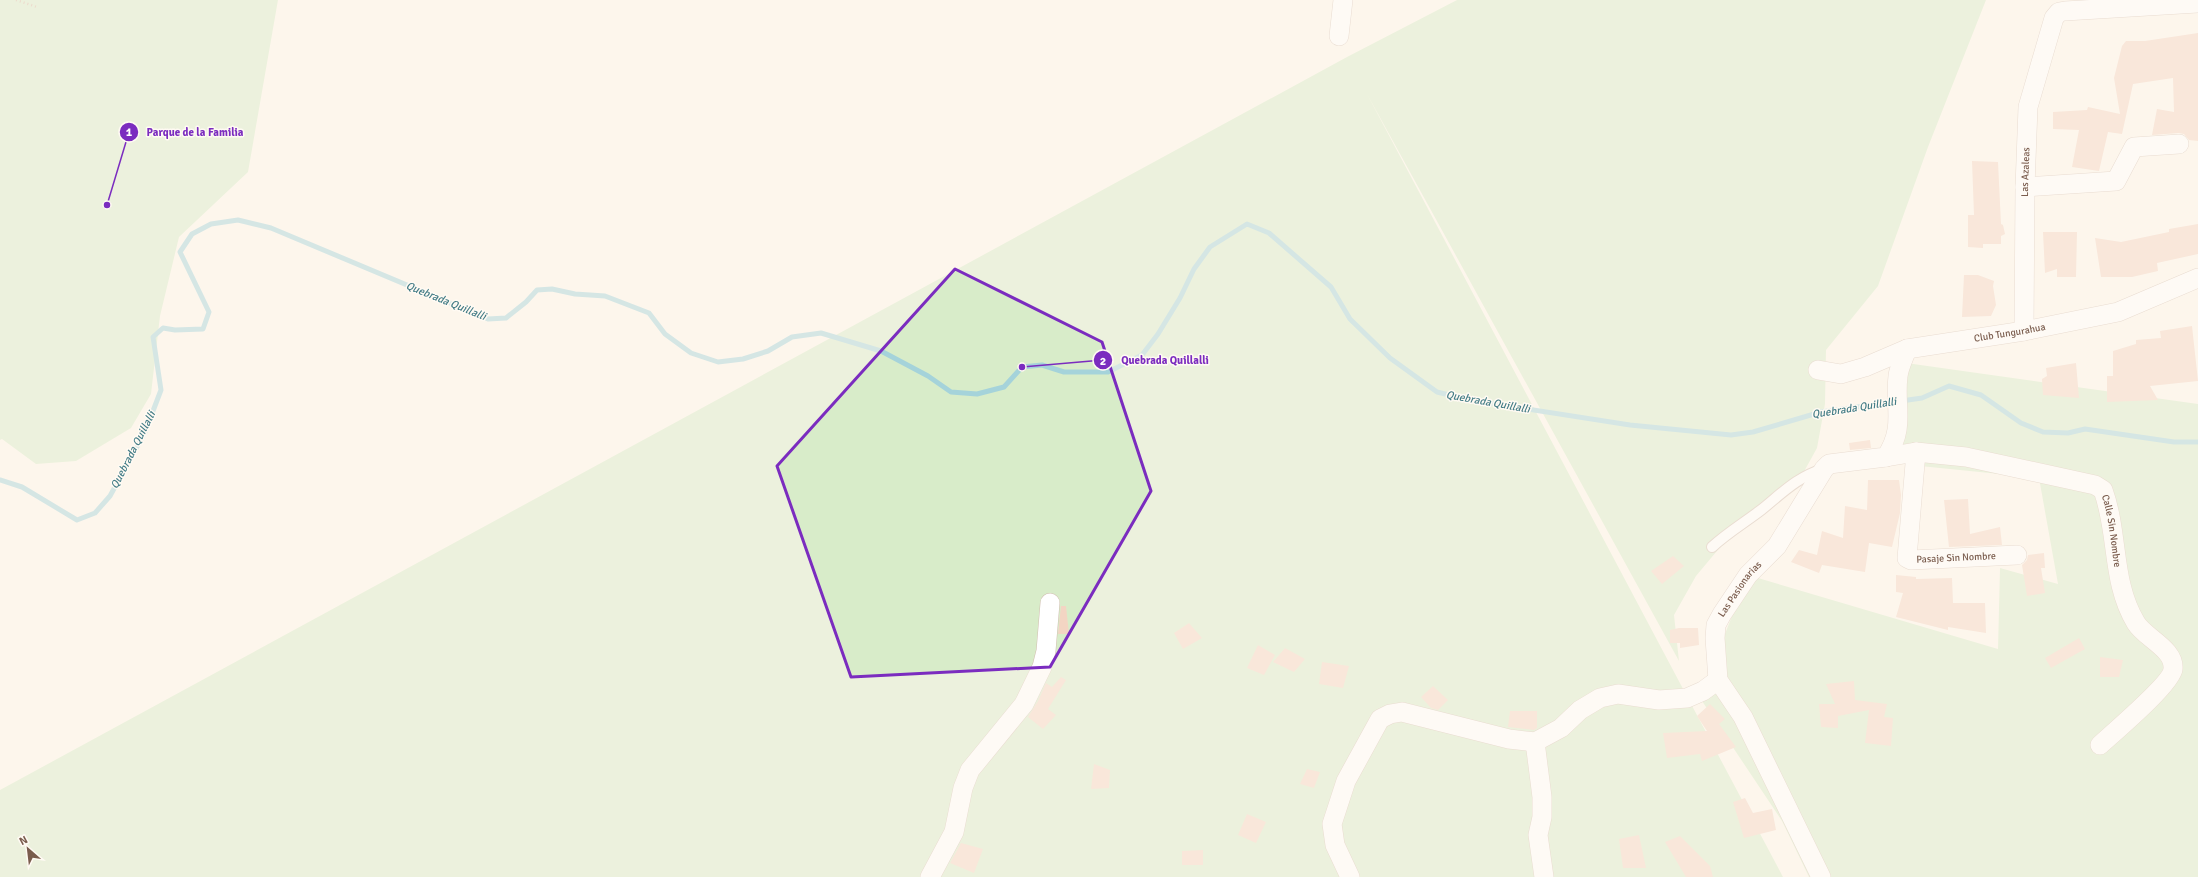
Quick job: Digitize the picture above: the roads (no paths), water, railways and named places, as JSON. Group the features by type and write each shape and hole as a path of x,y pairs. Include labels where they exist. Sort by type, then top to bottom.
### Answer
{"street":[{"path":"1339,36 1343,0"},
{"name":"Las Azaleas","path":"2024,331 2025,187 2028,107 2054,18 2059,12 2065,11 2198,3"},
{"path":"2025,187 2116,181 2134,147 2179,144"},
{"name":"Club Tungurahua","path":"1818,370 1841,374 1865,367 1907,350 2024,331 2118,312 2198,278"},
{"path":"1824,469 1829,464 1886,457 1894,444 1899,424 1898,376 1907,350"},
{"name":"Calle Sin Nombre","path":"1886,457 1916,452 1966,457 2095,485 2104,490 2122,592 2136,624 2168,654 2173,663 2174,670 2164,686 2100,745"},
{"name":"Pasaje Sin Nombre","path":"1916,452 1907,558 1911,560 2017,555"},
{"name":"Las Pasionarias","path":"1718,680 1716,625 1748,575 1777,546 1824,469"},
{"path":"930,877 954,832 963,788 970,770 1024,704 1042,667 1046,651 1050,603"},
{"path":"1350,877 1335,845 1332,824 1346,781 1380,719 1390,714 1402,712 1509,739 1535,742 1561,728 1580,710 1600,698 1618,694 1659,700 1687,698 1703,691 1718,680 1743,717 1821,877"},
{"path":"1535,742 1542,797 1542,817 1538,835 1544,877"}],"lane":[{"path":"1712,548 1730,531 1760,511 1794,482 1810,472 1824,469"}],"waterway":[{"name":"Quebrada Quillalli","path":"0,480 22,487 77,520 95,513 110,496 145,432 161,390 153,337 163,328 175,330 203,329 209,312 180,252 192,234 211,224 238,220 271,228 488,319 506,318 526,302 537,290 552,289 575,294 605,296 649,313 665,334 691,353 718,362 743,359 768,351 792,337 821,333 881,351 928,376 951,392 977,394 1004,387 1022,367 1042,365 1064,372 1108,372 1142,355 1158,334 1180,298 1194,269 1210,247 1247,224 1269,233 1331,287 1350,319 1390,358 1437,392 1470,400 1630,425 1731,435 1753,432 1821,412 1893,402"},
{"name":"Quebrada Quillalli","path":"1901,401 1922,398 1949,386 1981,395 2021,423 2043,432 2068,433 2085,429 2174,442 2198,442"}],"place":[{"name":"Parque de la Familia","path":"107,205"},
{"name":"Quebrada Quillalli","path":"1022,367"}]}
